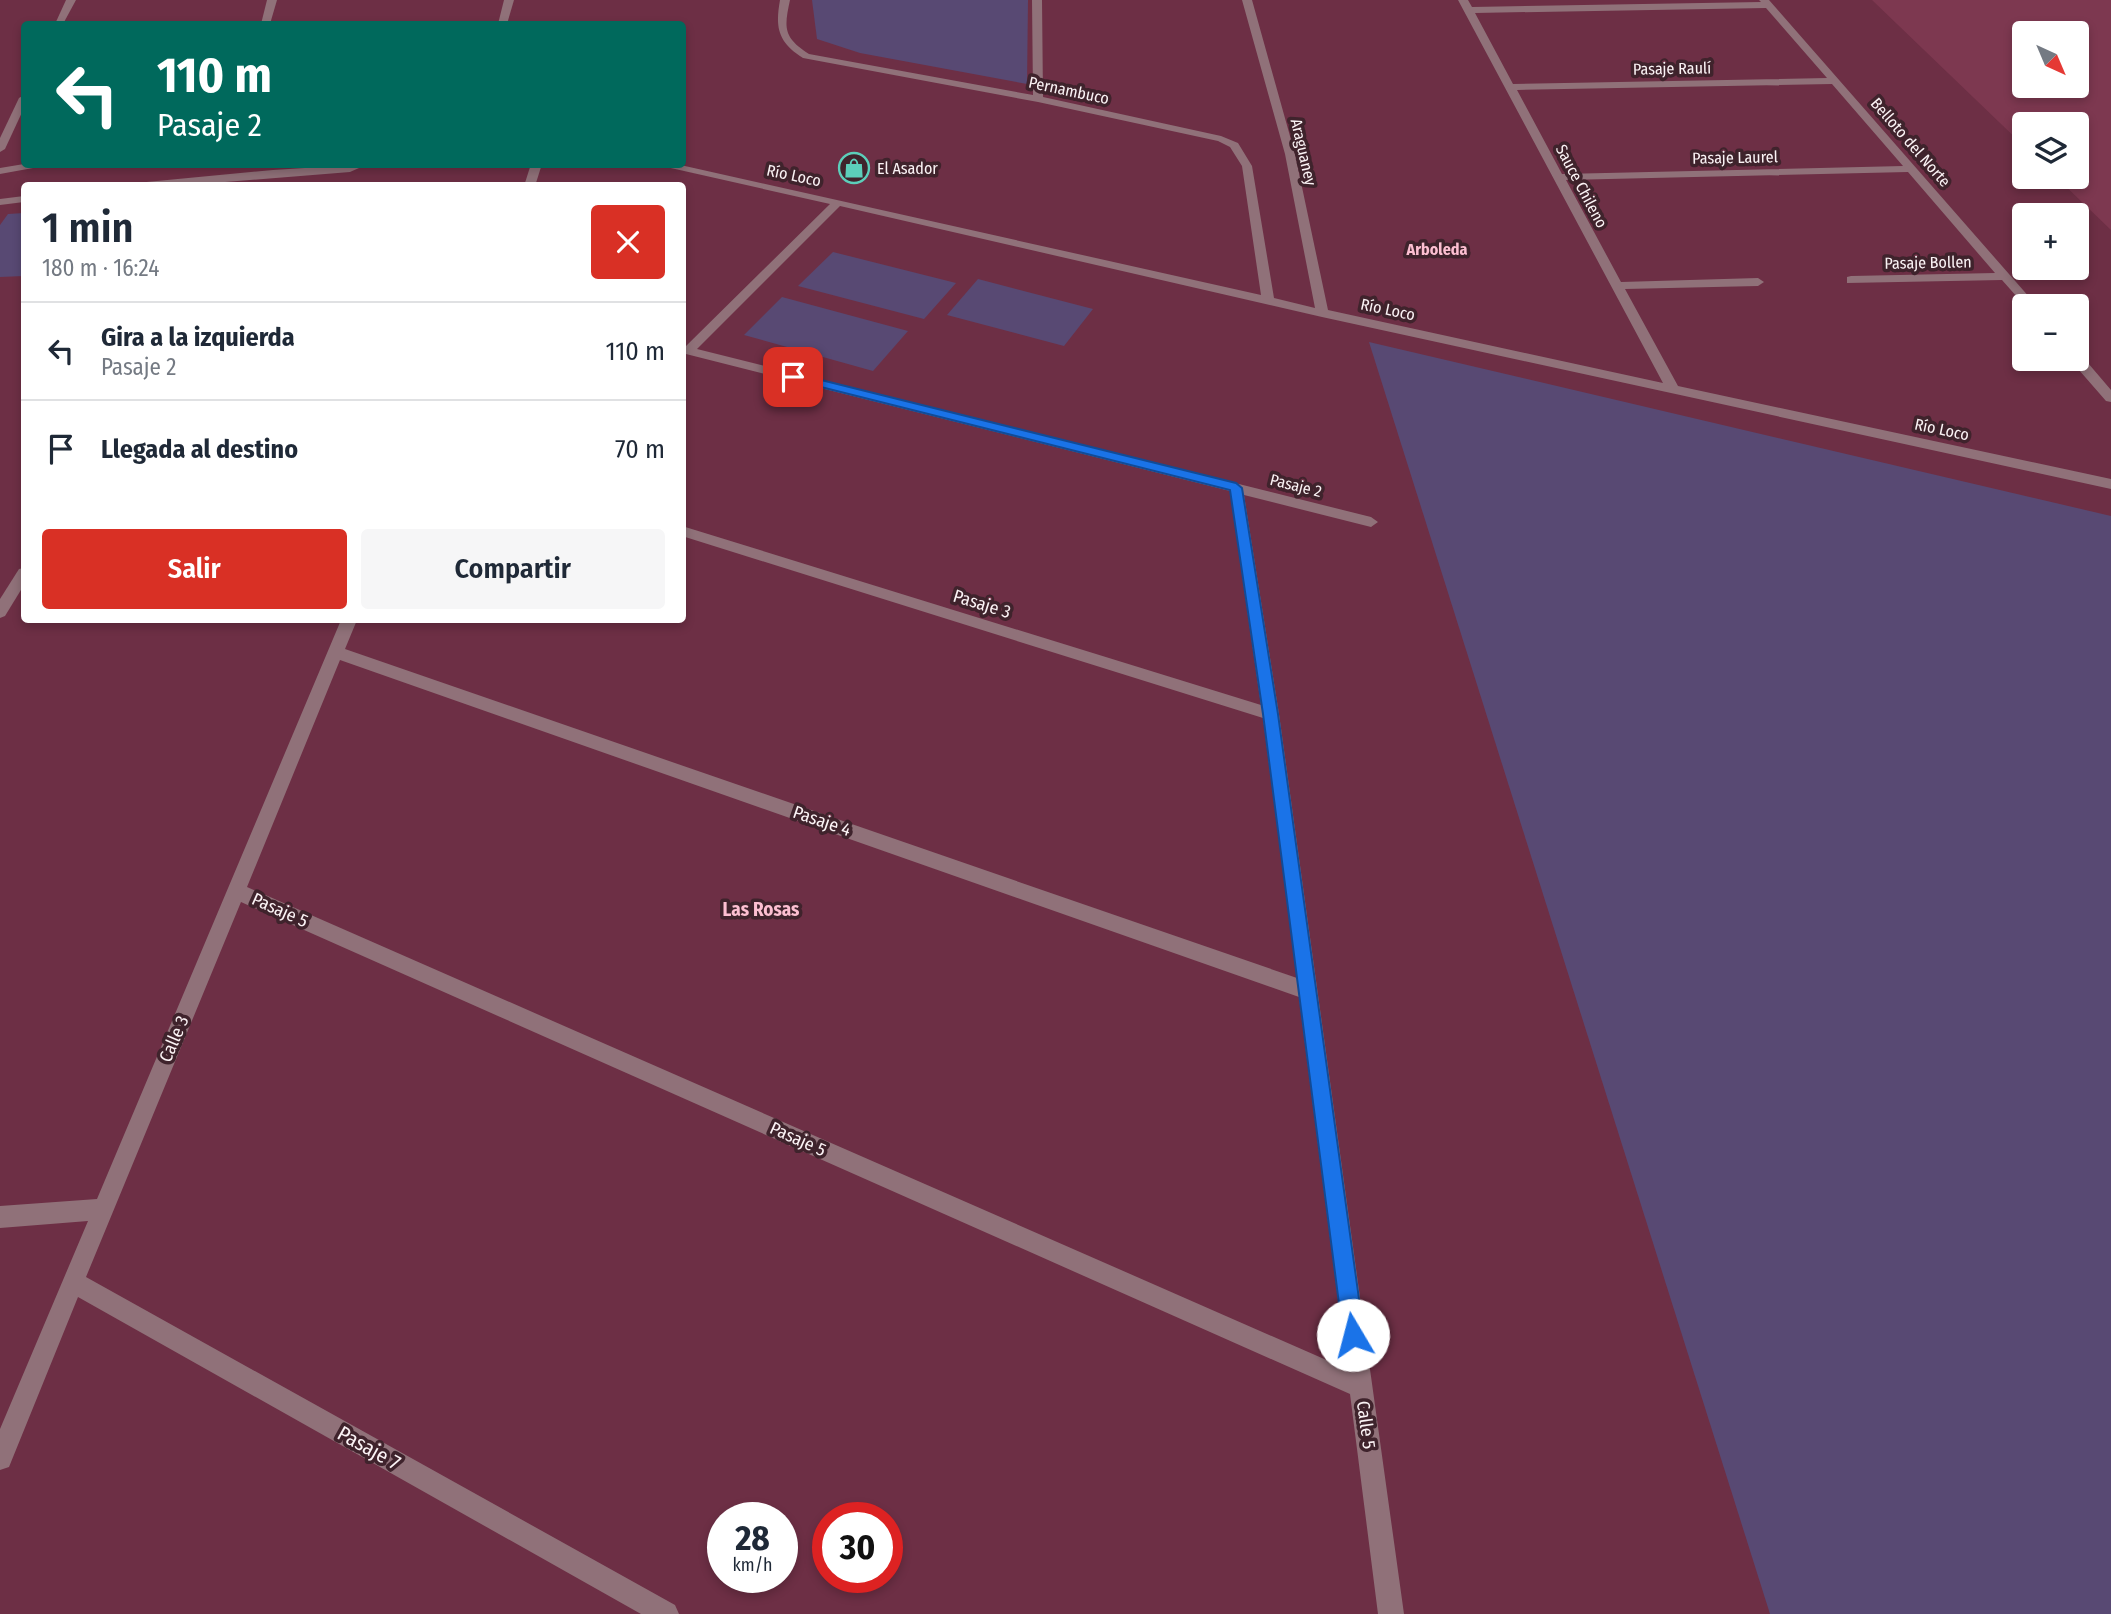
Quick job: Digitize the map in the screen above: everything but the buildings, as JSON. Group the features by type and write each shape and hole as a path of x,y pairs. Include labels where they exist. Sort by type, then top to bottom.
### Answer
{"street":[{"path":"61,21 71,0"},
{"path":"266,21 272,0"},
{"path":"503,21 509,0"},
{"name":"Pernambuco","path":"785,0 780,27 783,39 806,56 1038,99 1221,139 1234,145 1247,166 1268,299"},
{"path":"1037,0 1038,99"},
{"name":"Araguaney","path":"1247,0 1290,154 1322,313"},
{"path":"1466,5 1766,2"},
{"name":"Belloto del Norte","path":"1766,2 2021,294"},
{"name":"Sauce Chileno","path":"1466,5 1672,387"},
{"name":"Pasaje Raulí","path":"1510,87 1835,80"},
{"path":"0,149 21,104"},
{"path":"0,171 21,168"},
{"path":"178,182 353,168"},
{"name":"Río Loco","path":"677,168 838,202 1322,313 2111,484"},
{"name":"Pasaje Laurel","path":"1559,177 1912,169"},
{"path":"267,182 273,173"},
{"path":"0,202 21,199"},
{"path":"686,350 838,202"},
{"name":"Pasaje Bollen","path":"1851,280 2005,276"},
{"path":"1618,286 1758,282"},
{"name":"Pasaje 2","path":"686,350 1371,522"},
{"path":"2087,371 2111,398"},
{"name":"Calle 5","path":"1236,488 1270,714 1391,1614"},
{"name":"Pasaje 3","path":"686,532 1270,714"},
{"path":"0,612 21,578"},
{"name":"Calle 3","path":"0,1458 348,623"},
{"name":"Pasaje 4","path":"336,652 1308,991"},
{"name":"Pasaje 5","path":"236,891 1361,1387"},
{"path":"0,1217 104,1209"},
{"name":"Pasaje 7","path":"73,1282 666,1614"}],"shaded area":[{"path":"812,0 1028,0 1027,84 860,53 817,39"},
{"path":"1872,0 2111,0 2111,230 2089,209 2089,203 2083,203 2068,189 2089,189 2089,112 2012,112 2012,135"},
{"path":"21,213 21,276 0,277 0,225 8,214"},
{"path":"833,252 956,283 924,319 798,286"},
{"path":"978,279 1093,309 1064,346 947,315"},
{"path":"782,297 908,331 873,371 744,335"},
{"path":"1369,342 2111,516 2111,1614 1770,1614"}],"place":[{"name":"El Asador","path":"854,168"}],"district":[{"name":"Arboleda","path":"1437,249"},
{"name":"Las Rosas","path":"761,909"}],"route":[{"path":"793,377 1236,488 1270,714 1353,1335"}]}
